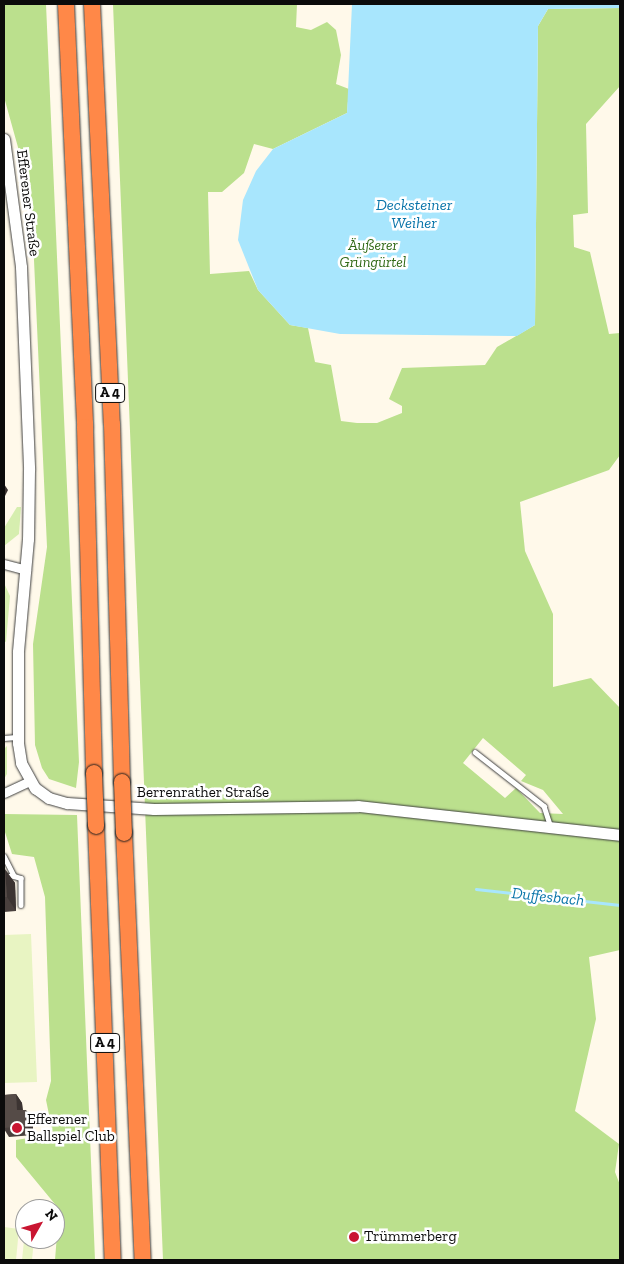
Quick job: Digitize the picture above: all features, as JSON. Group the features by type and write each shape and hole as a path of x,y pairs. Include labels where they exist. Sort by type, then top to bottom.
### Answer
{"highway":[{"name":"A 4","path":"66,4 85,427 94,774 113,1260"},
{"name":"A 4","path":"92,4 112,424 122,782 143,1260"}],"street":[{"name":"Efferener Straße","path":"4,139 21,267 29,470 26,570"},
{"path":"4,564 26,570"},
{"name":"Berrenrather Straße","path":"26,570 18,652 18,737 21,763 30,781 49,798 67,804 154,809 358,806 620,835"},
{"path":"4,793 30,781"}],"lane":[{"path":"4,738 18,737"},
{"path":"474,752 547,810 550,827"},
{"path":"4,856 14,876"},
{"path":"4,877 14,876 21,878 21,905"}],"green space":[{"path":"4,4 46,4 79,762 76,788 49,779 42,768 35,745 33,644 47,547 31,194 4,97"},
{"name":"Äußerer Grüngürtel","path":"113,4 297,4 296,27 311,30 327,22 336,30 341,55 336,84 349,89 347,113 273,149 254,144 244,173 222,192 208,192 210,274 249,271 258,290 290,325 308,328 315,362 331,365 341,421 357,423 377,423 402,413 402,406 389,399 402,368 485,365 497,347 535,325 538,26 548,9 620,8 620,86 586,124 588,213 573,215 574,247 590,252 609,334 620,333 620,455 609,470 520,502 525,551 553,614 553,687 591,678 620,708 620,950 589,957 596,1019 575,1111 619,1144 615,1172 620,1185 620,1260 163,1260","holes":["483,738 526,775 521,781 543,790 563,814 540,813 516,788 505,798 463,763"]},
{"path":"17,507 21,507 19,534 4,546 4,528"},
{"path":"4,583 10,596 6,642 4,641"},
{"path":"7,746 7,774 4,779 4,749"},
{"path":"4,814 77,815 95,1260 55,1260 56,1249 65,1249 65,1199 51,1199 16,1157 16,1140 53,1134 46,1100 51,1081 45,897 34,857 12,854 4,829"},
{"path":"31,934 37,1082 4,1083 4,935"},
{"path":"4,1227 15,1228 16,1260 4,1260"},
{"path":"23,1249 33,1249 32,1260 22,1260"}],"water":[{"name":"Decksteiner Weiher","path":"352,4 620,4 620,8 548,9 538,26 535,325 517,336 340,334 290,325 258,290 238,240 243,200 256,171 273,149 347,113"}],"building":[{"path":"5,869 7,897 4,897"},
{"path":"16,1094 17,1110 26,1110 27,1126 4,1128 4,1095"}],"waterway":[{"name":"Duffesbach","path":"476,889 620,905"}],"place":[{"name":"Efferener Ballspiel Club","path":"17,1128"},
{"name":"Trümmerberg","path":"354,1237"}]}
